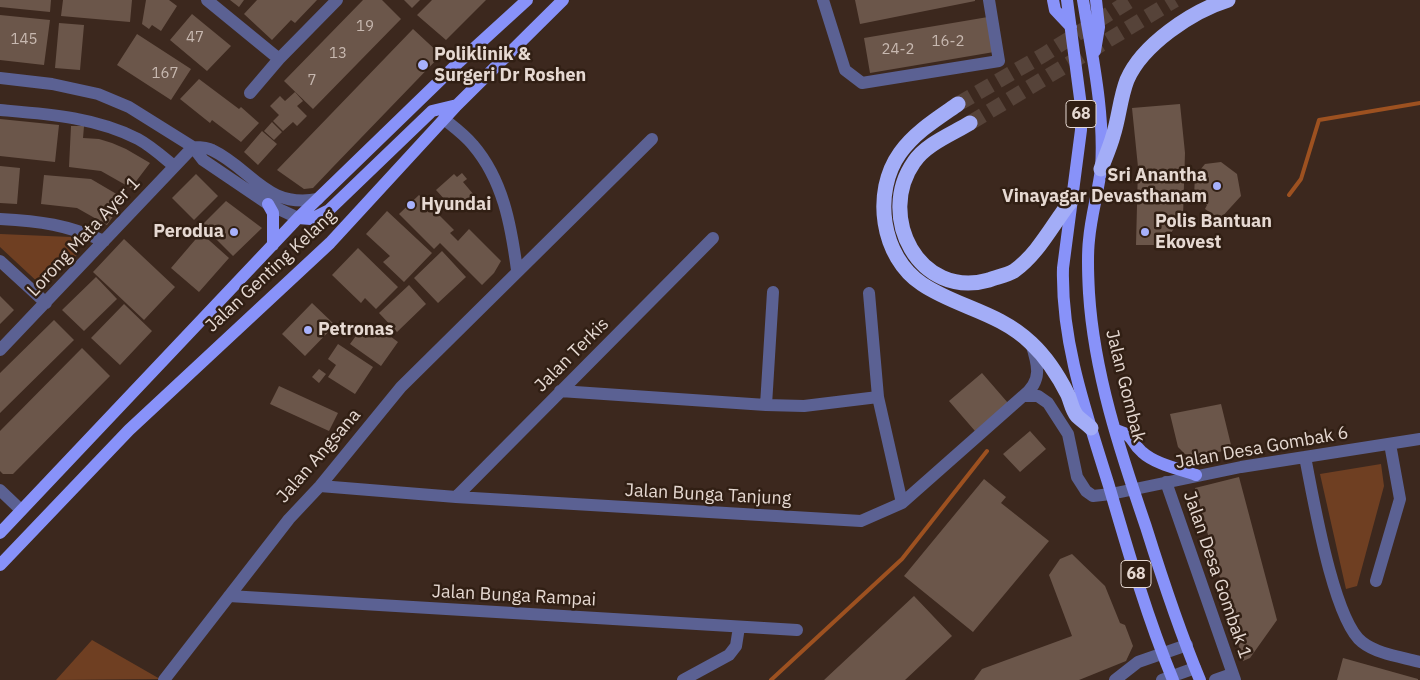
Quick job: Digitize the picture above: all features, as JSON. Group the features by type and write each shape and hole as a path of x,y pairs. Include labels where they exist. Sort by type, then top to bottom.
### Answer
{"highway":[{"path":"1101,168 1114,135 1119,104 1128,78 1139,62 1151,47 1193,15 1228,0"},
{"path":"958,104 914,136 899,154 889,175 883,203 889,239 896,256 907,273 919,283 930,290 1004,322 1031,343 1053,370 1076,415 1091,428"},
{"path":"970,123 925,150 914,162 903,189 900,203 904,235 917,258 934,272 952,280 972,283 1011,272 1040,246 1071,201"}],"main road":[{"name":"Jalan Genting Kelang","path":"0,533 298,218 459,62 527,0"},
{"name":"Jalan Genting Kelang","path":"0,565 129,430 338,235 457,105 563,0"},
{"path":"1053,0 1055,10 1071,27"},
{"name":"68","path":"1067,0 1081,106 1081,130 1066,234 1062,286 1076,378 1169,679"},
{"name":"Jalan Gombak","path":"1083,0 1098,91 1101,168 1088,240 1089,291 1093,337 1102,381 1133,489 1200,680"},
{"path":"1093,61 1099,27 1096,0"},
{"path":"298,218 311,219 329,210 432,111 457,105"},
{"path":"268,204 273,213 273,245"},
{"path":"1116,430 1130,435 1141,452 1151,458 1196,475"}],"street":[{"path":"207,0 279,59"},
{"path":"250,93 279,59 337,0"},
{"path":"823,0 845,70 862,83 999,61 989,0"},
{"path":"0,78 52,84 98,94 129,108 193,147 203,160 268,204 298,218"},
{"path":"0,110 75,118 103,124 140,140 174,166"},
{"path":"444,119 473,144 490,170 507,208 517,270"},
{"name":"Jalan Angsana","path":"164,680 289,519 320,486 401,387 517,270 652,139"},
{"path":"193,147 211,149 280,198 297,201 318,199"},
{"name":"Lorong Mata Ayer 1","path":"0,350 193,147"},
{"path":"0,219 40,221 78,230 104,241"},
{"name":"Jalan Terkis","path":"456,497 713,238"},
{"path":"0,261 46,303"},
{"path":"766,405 773,292"},
{"path":"869,293 878,397 902,503"},
{"name":"Jalan Bunga Tanjung","path":"320,486 456,497 861,522 902,503 1032,389 1038,374 1031,343"},
{"path":"560,391 804,406 878,397"},
{"name":"Jalan Desa Gombak 6","path":"1022,396 1038,396 1048,403 1068,434 1076,477 1086,491 1093,496 1111,494 1196,475 1420,439"},
{"path":"1376,581 1400,499 1390,444"},
{"path":"1305,457 1328,569 1352,628 1362,642 1380,650 1420,662"},
{"name":"Jalan Desa Gombak 1","path":"1166,482 1233,677"},
{"path":"0,490 21,510"},
{"name":"Jalan Bunga Rampai","path":"229,596 797,630"},
{"path":"683,680 729,655 736,646 739,627"},
{"path":"1115,680 1138,662 1187,645"},
{"path":"1169,679 1195,668"},
{"path":"1215,680 1233,677"}],"shaded area":[{"path":"0,234 71,237 78,245 77,255 43,287 0,247"},
{"path":"1381,464 1384,486 1357,586 1346,589 1320,474"},
{"path":"92,640 160,679 56,680"}],"building":[{"path":"0,0 51,0 50,12 0,7"},
{"path":"63,0 132,0 130,22 61,16"},
{"path":"146,0 169,0 177,6 161,31 152,25 149,29 142,24"},
{"path":"230,0 244,0 239,7"},
{"path":"257,0 317,0 295,23 291,20 272,40 244,14"},
{"path":"363,0 382,0 401,19 313,109 284,81"},
{"path":"404,0 420,0 412,8"},
{"path":"432,0 486,0 446,40 417,15"},
{"path":"855,0 975,0 975,1 860,24"},
{"path":"192,14 231,46 207,71 170,40"},
{"path":"0,15 50,20 44,65 0,60"},
{"path":"988,17 994,52 870,73 864,38"},
{"path":"59,23 84,25 80,70 55,68"},
{"path":"413,29 441,55 313,188 304,189 277,170"},
{"path":"137,34 191,69 171,100 117,65"},
{"path":"199,79 239,109 241,107 259,123 241,142 212,120 210,123 180,99"},
{"path":"295,92 303,101 297,106 307,116 297,126 293,122 283,131 273,121 279,115 270,106 280,96 285,101"},
{"path":"1180,104 1185,153 1183,216 1162,245 1136,245 1138,167 1132,108"},
{"path":"0,119 59,125 55,162 0,156"},
{"path":"272,122 282,132 274,140 264,131"},
{"path":"71,126 84,126 83,138 99,139 112,143 150,163 131,188 101,171 69,167"},
{"path":"262,131 277,144 258,165 244,152"},
{"name":"Sri Anantha Vinayagar Devasthanam","path":"1221,162 1237,174 1241,196 1220,219 1205,209 1207,205 1194,196 1195,176 1205,164"},
{"path":"0,166 20,168 17,204 0,203"},
{"path":"462,173 467,179 463,182 474,195 456,212 436,190 454,174 457,177"},
{"path":"196,174 218,196 194,220 172,198"},
{"path":"44,175 91,179 125,199 107,225 77,208 41,204"},
{"path":"419,195 454,230 450,233 458,241 469,229 501,261 494,273 482,285 440,243 434,249 399,214"},
{"path":"226,201 262,228 233,256 202,225"},
{"path":"387,211 432,253 404,282 383,262 390,256 366,234"},
{"path":"201,233 229,258 199,292 171,268"},
{"path":"124,239 175,287 144,320 93,272"},
{"path":"358,248 398,287 376,309 365,298 361,303 332,275"},
{"path":"442,251 466,277 438,303 414,278"},
{"path":"96,277 117,299 84,331 62,310"},
{"path":"409,285 426,304 397,332 379,313"},
{"path":"0,296 14,310 0,324"},
{"name":"Petronas","path":"312,303 335,325 305,356 282,334"},
{"path":"124,304 152,331 120,365 91,338"},
{"path":"54,320 74,340 0,413 0,373"},
{"path":"375,325 398,342 381,366 350,344 358,333 366,338"},
{"path":"338,344 373,367 355,394 328,377 336,365 328,359"},
{"path":"82,348 110,376 13,474 3,474 0,471 0,431"},
{"path":"319,369 326,374 319,383 312,377"},
{"path":"982,373 1008,403 975,431 949,401"},
{"path":"279,386 338,413 329,431 270,404"},
{"path":"1221,404 1232,449 1196,457 1185,454 1178,447 1170,414"},
{"path":"1030,431 1046,449 1020,472 1003,454"},
{"path":"1239,477 1277,620 1250,658 1243,661 1195,488"},
{"path":"984,479 1006,497 1001,503 1049,541 973,632 904,576"},
{"path":"1072,554 1105,586 1120,623 1125,625 1133,646 1126,661 1079,680 974,680 982,669 1072,636 1049,575 1060,559"},
{"path":"914,596 952,636 905,680 824,680"},
{"path":"1343,658 1418,679 1418,680 1337,680"}],"waterway":[{"path":"1289,195 1301,179 1319,120 1420,103"},
{"path":"771,680 902,559 987,451"}],"tunnel":[{"path":"958,104 1045,54 1131,0"},
{"path":"970,123 1175,0"}],"place":[{"name":"Poliklinik & Surgeri Dr Roshen","path":"423,65"},
{"name":"Sri Anantha Vinayagar Devasthanam","path":"1217,186"},
{"name":"Hyundai","path":"411,205"},
{"name":"Perodua","path":"234,232"},
{"name":"Polis Bantuan Ekovest","path":"1145,232"},
{"name":"Petronas","path":"308,330"}]}
